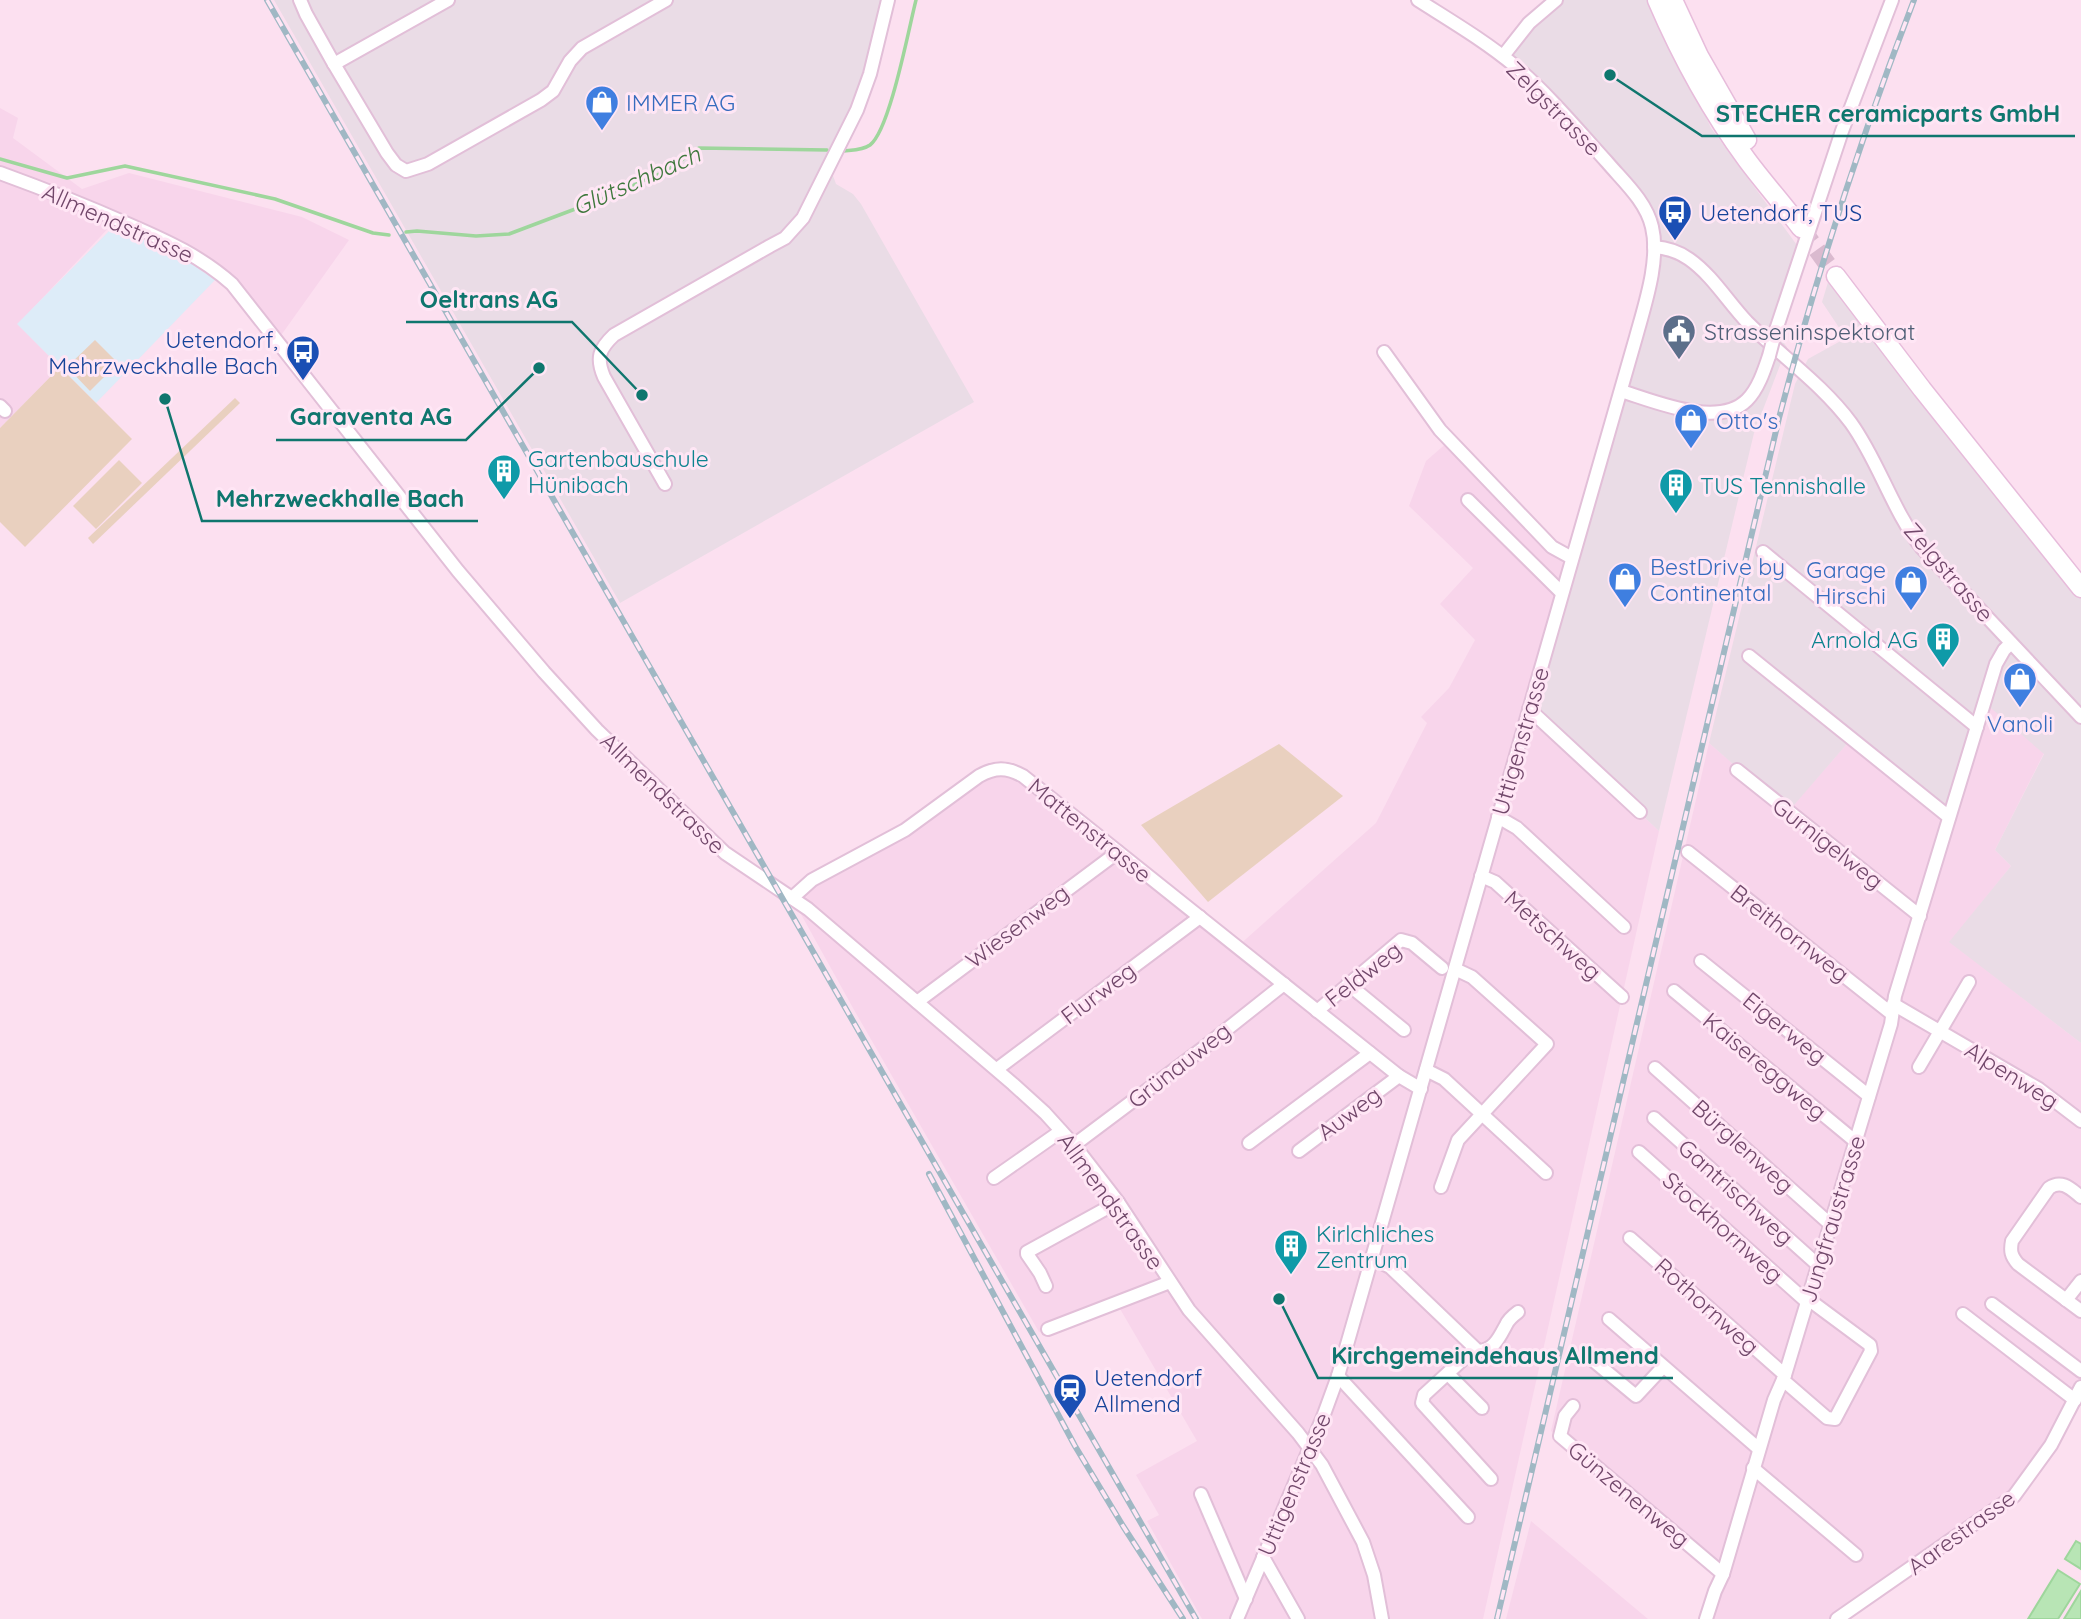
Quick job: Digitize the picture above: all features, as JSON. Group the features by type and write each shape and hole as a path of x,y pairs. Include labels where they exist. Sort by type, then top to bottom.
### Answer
{"main road":[{"path":"1657,0 1705,95 1747,161 1801,228"},
{"path":"1673,0 1711,78 1781,201"},
{"path":"1836,276 1922,389 2081,588"}],"street":[{"path":"300,0 387,153 400,169 412,171 547,95 582,48 666,0"},
{"path":"334,64 448,0"},
{"path":"665,485 599,366 604,344 614,335 785,238 795,228 810,204 865,92 888,0"},
{"name":"Zelgstrasse","path":"1418,0 1503,57 1549,98 1633,193 1650,218 1654,247 1645,302 1620,391"},
{"path":"1503,57 1529,23 1556,0"},
{"path":"1620,391 1709,414 1725,413 1747,400 1763,373 1842,131 1892,0"},
{"name":"Allmendstrasse","path":"0,173 73,200 163,239 209,265 232,284 428,534 570,701 725,853 819,918 1029,1098 1074,1145 1118,1202 1200,1325 1310,1448"},
{"name":"Zelgstrasse","path":"1654,247 1675,251 1696,265 1746,320 1836,406 1860,437 1911,535 2081,717"},
{"path":"1384,352 1449,441 1552,547 1572,558"},
{"name":"Uttigenstrasse","path":"1237,1619 1339,1376 1421,1089 1449,969 1481,876 1620,391"},
{"path":"1468,500 1562,593"},
{"path":"1763,552 1977,727"},
{"name":"Jungfraustrasse","path":"1706,1619 1723,1574 1773,1400 1784,1377 1996,664 2011,643"},
{"path":"1749,656 1949,817"},
{"path":"1529,709 1640,812"},
{"name":"Mattenstrasse","path":"792,898 812,880 905,830 979,776 990,770 1012,770 1023,776 1399,1076 1421,1089"},
{"name":"Gurnigelweg","path":"1737,771 1920,916"},
{"path":"1498,817 1517,828 1624,926"},
{"name":"Wiesenweg","path":"917,1002 1118,852"},
{"name":"Breithornweg","path":"1688,852 1893,1009"},
{"name":"Metschweg","path":"1481,876 1495,882 1622,997"},
{"name":"Flurweg","path":"997,1069 1200,917"},
{"name":"Feldweg","path":"1317,1011 1401,940 1412,943 1449,969"},
{"name":"Eigerweg","path":"1701,961 1869,1096"},
{"path":"1441,1187 1455,1144 1547,1044 1472,977 1449,969"},
{"name":"Alpenweg","path":"1919,1067 1969,982"},
{"name":"Grünauweg","path":"1074,1145 1284,984"},
{"path":"1348,984 1404,1030"},
{"name":"Kaisereggweg","path":"1674,991 1855,1141"},
{"name":"Alpenweg","path":"1893,1009 1941,1031 2039,1089 2081,1121"},
{"path":"1250,1143 1370,1053"},
{"name":"Bürglenweg","path":"1655,1068 1830,1224"},
{"path":"1426,1070 1444,1079 1546,1173"},
{"name":"Auweg","path":"1299,1151 1399,1076"},
{"name":"Gantrischweg","path":"1654,1118 1818,1265"},
{"path":"994,1178 1061,1131"},
{"name":"Stockhornweg","path":"1639,1152 1807,1301 1870,1345 1871,1351 1835,1419 1826,1418 1784,1377"},
{"path":"2081,1197 2061,1184 2049,1188 2012,1241 2010,1250 2018,1264 2081,1311"},
{"path":"1046,1286 1027,1252 1118,1202"},
{"name":"Rothornweg","path":"1630,1238 1784,1377"},
{"path":"1372,1258 1390,1267 1474,1349 1483,1352 1489,1349 1518,1312"},
{"path":"2066,1300 2081,1281"},
{"path":"1048,1329 1170,1282"},
{"path":"1992,1304 2081,1371"},
{"path":"1963,1314 2074,1400"},
{"path":"1609,1319 1759,1449"},
{"path":"1474,1349 1424,1395 1422,1403 1490,1479"},
{"path":"1595,1362 1636,1396 1663,1367"},
{"path":"1448,1374 1482,1408"},
{"path":"1339,1376 1468,1517"},
{"name":"Aarestrasse","path":"1837,1619 2014,1496 2052,1445 2081,1387"},
{"name":"Günzenenweg","path":"1573,1406 1564,1416 1560,1436 1723,1574"},
{"path":"1310,1448 1328,1475 1363,1542 1374,1575 1382,1619"},
{"path":"1754,1468 1856,1555"},
{"path":"1201,1494 1246,1599"},
{"path":"1263,1557 1298,1619"}],"shaded area":[{"path":"274,0 893,0 832,173 836,184 853,194 861,204 974,402 620,603"},
{"path":"1556,0 1651,0 1711,128 1802,252 1776,333 1787,347 1754,433 1659,831 1529,709 1653,261 1646,210 1503,56"},
{"path":"0,108 18,118 13,138 82,189 129,173 302,217 349,240 277,341 232,284 117,219 18,324 60,367 0,428"},
{"path":"114,226 179,255 215,280 96,403 17,324"},
{"path":"1829,279 2081,588 2081,1043 1949,942 2011,866 1995,850 2044,754 1985,703 1949,817 1852,738 1788,812 1709,743 1795,384 1808,359 1846,338 1822,302"},
{"path":"95,340 118,363 90,391 67,367"},
{"path":"60,367 132,439 25,547 0,522 0,428"},
{"path":"235,398 240,403 93,544 88,538"},
{"path":"1449,441 1552,547 1572,558 1529,709 1659,831 1483,1619 1202,1619 1147,1521 1159,1515 1136,1475 1197,1441 1116,1302 1039,1332 792,898 888,840 979,776 1012,770 1237,947 1376,823 1427,723 1421,717 1449,688 1475,640 1440,604 1473,568 1409,506 1426,461"},
{"path":"119,460 142,483 96,529 73,506"},
{"path":"1985,702 2044,753 1995,850 2011,866 1950,942 2081,1043 2081,1387 2026,1483 1837,1619 1706,1619 1723,1574 1551,1431 1709,743 1788,811 1852,738"},
{"path":"1279,744 1343,796 1208,902 1141,825"},
{"path":"1531,1521 1648,1619 1506,1619"},
{"path":"2076,1541 2081,1544 2081,1569 2065,1559"},
{"path":"2058,1570 2080,1584 2058,1619 2028,1619"},
{"path":"2081,1591 2081,1619 2064,1619"}],"waterway":[{"name":"Glütschbach","path":"844,151 870,145 885,120 916,0"},
{"name":"Glütschbach","path":"406,232 476,236 509,234 664,172 699,148 827,150"},
{"name":"Glütschbach","path":"0,159 67,178 125,166 275,199 373,233 389,235"}],"tunnel":[{"path":"1801,228 1836,276"}],"railway":[{"path":"267,0 1196,1619"},
{"path":"1497,1619 1779,418 1840,207 1914,0"},
{"path":"929,1174 1075,1446 1183,1619"}],"place":[{"name":"STECHER ceramicparts GmbH","path":"1610,75"},
{"name":"IMMER AG","path":"602,132"},
{"name":"Uetendorf, TUS","path":"1675,242"},
{"name":"Strasseninspektorat","path":"1679,361"},
{"name":"Garaventa AG","path":"539,368"},
{"name":"Uetendorf, Mehrzweckhalle Bach","path":"303,382"},
{"name":"Oeltrans AG","path":"642,395"},
{"name":"Mehrzweckhalle Bach","path":"165,399"},
{"name":"Otto's","path":"1691,450"},
{"name":"Gartenbauschule Hünibach","path":"504,501"},
{"name":"TUS Tennishalle","path":"1676,515"},
{"name":"BestDrive by Continental","path":"1625,609"},
{"name":"Garage Hirschi","path":"1911,612"},
{"name":"Arnold AG","path":"1943,669"},
{"name":"Vanoli","path":"2020,709"},
{"name":"Kirlchliches Zentrum","path":"1291,1276"},
{"name":"Kirchgemeindehaus Allmend","path":"1279,1299"},
{"name":"Uetendorf Allmend","path":"1070,1420"}]}
